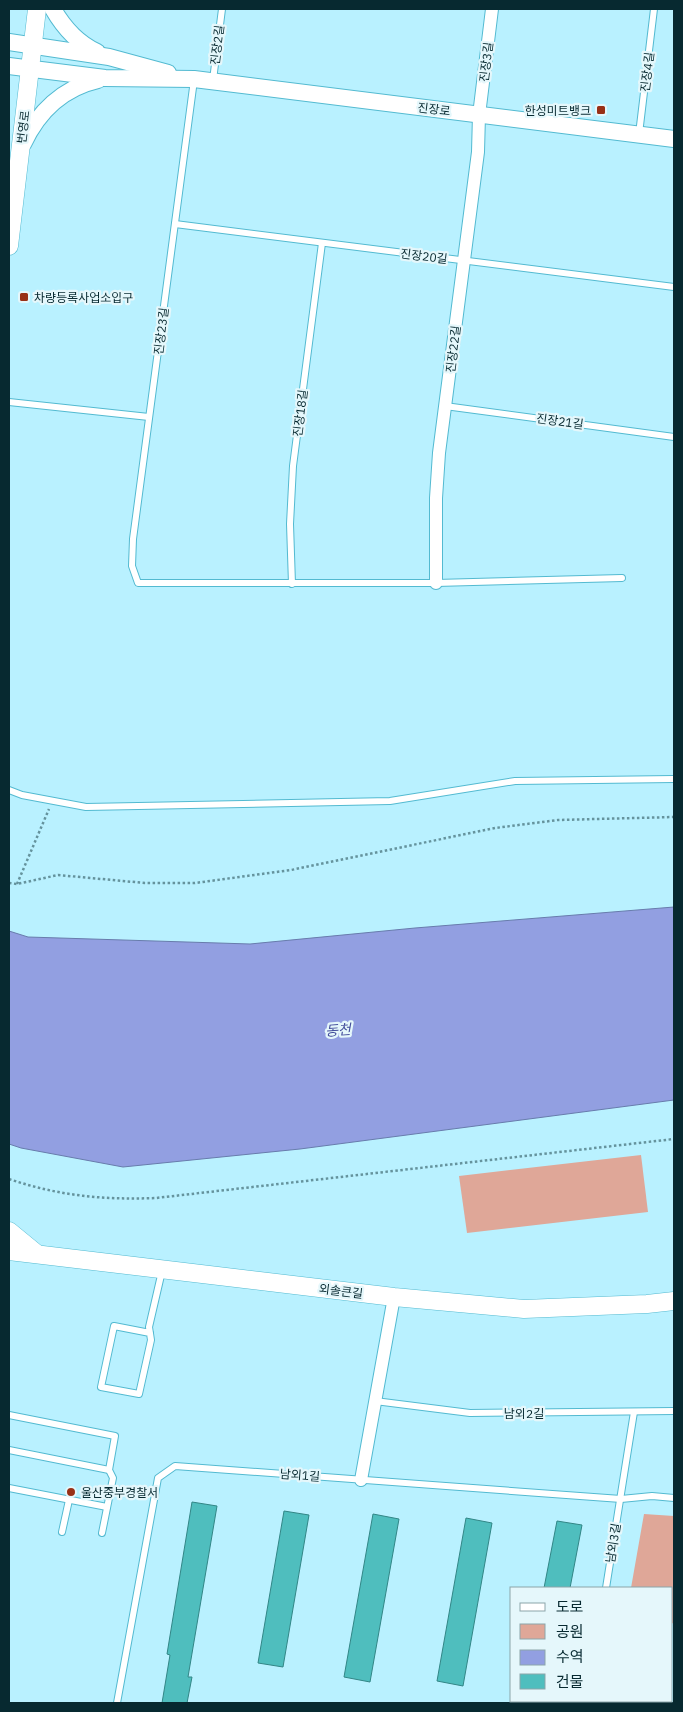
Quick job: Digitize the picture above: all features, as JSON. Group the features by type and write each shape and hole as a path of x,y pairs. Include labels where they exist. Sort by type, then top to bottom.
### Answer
{"main road":[{"name":"번영로","path":"9,246 37,9"},
{"path":"9,1231 37,1254"},
{"name":"외솔큰길","path":"9,1251 394,1297 524,1309 647,1304 674,1300"}],"street":[{"path":"54,9 64,26 76,39 88,48 109,57"},
{"name":"진장3길","path":"479,115 492,9"},
{"name":"진장로","path":"9,42 109,57 194,79"},
{"name":"진장로","path":"9,66 105,78 213,81 674,139"},
{"path":"21,148 30,128 56,100 69,90 84,83 105,78"},
{"name":"진장22길","path":"436,583 436,498 445,406 478,152 479,115"},
{"path":"361,1480 394,1297"}],"lane":[{"name":"진장2길","path":"213,81 222,9"},
{"name":"진장4길","path":"639,135 654,9"},
{"name":"진장23길","path":"194,79 133,538 132,566 138,583 292,584"},
{"name":"진장20길","path":"175,224 464,262 674,287"},
{"name":"진장18길","path":"292,584 290,524 293,466 322,243"},
{"path":"9,402 150,417"},
{"name":"진장21길","path":"445,406 674,437"},
{"path":"292,584 436,583 622,578"},
{"path":"9,790 22,795 86,807 390,800 514,781 674,778"},
{"path":"150,1333 114,1326 101,1387 140,1394 151,1340 150,1333 149,1327 162,1269"},
{"name":"남외2길","path":"375,1400 470,1413 674,1411"},
{"name":"남외3길","path":"606,1587 634,1412"},
{"path":"9,1415 115,1436 108,1470 113,1478 102,1533"},
{"path":"9,1450 108,1470"},
{"name":"남외1길","path":"117,1703 158,1478 175,1466 620,1498 652,1496 674,1498"},
{"path":"9,1488 107,1507"},
{"path":"62,1532 69,1500"}],"path":[{"path":"17,884 49,809"},
{"path":"9,883 17,884 58,875 145,883 195,883 291,870 513,826 558,820 674,817"},
{"path":"9,1179 50,1192 82,1197 118,1200 156,1198 674,1139"}],"green space":[{"path":"641,1155 648,1212 467,1233 459,1176"},
{"path":"644,1514 674,1516 674,1624 673,1587 631,1587"}],"water":[{"name":"동천","path":"674,907 674,1100 300,1149 123,1167 21,1148 9,1144 9,931 28,937 250,944 415,928"}],"building":[{"path":"192,1502 217,1506 188,1677 192,1677 187,1703 162,1703 170,1655 167,1654"},
{"path":"284,1511 309,1515 283,1667 258,1663"},
{"path":"373,1514 399,1519 370,1682 344,1677"},
{"path":"466,1518 492,1523 463,1686 437,1681"},
{"path":"557,1521 582,1525 570,1587 544,1587"}],"place":[{"name":"한성미트뱅크","path":"601,110"},
{"name":"차량등록사업소입구","path":"24,297"},
{"name":"울산중부경찰서","path":"71,1492"}]}
